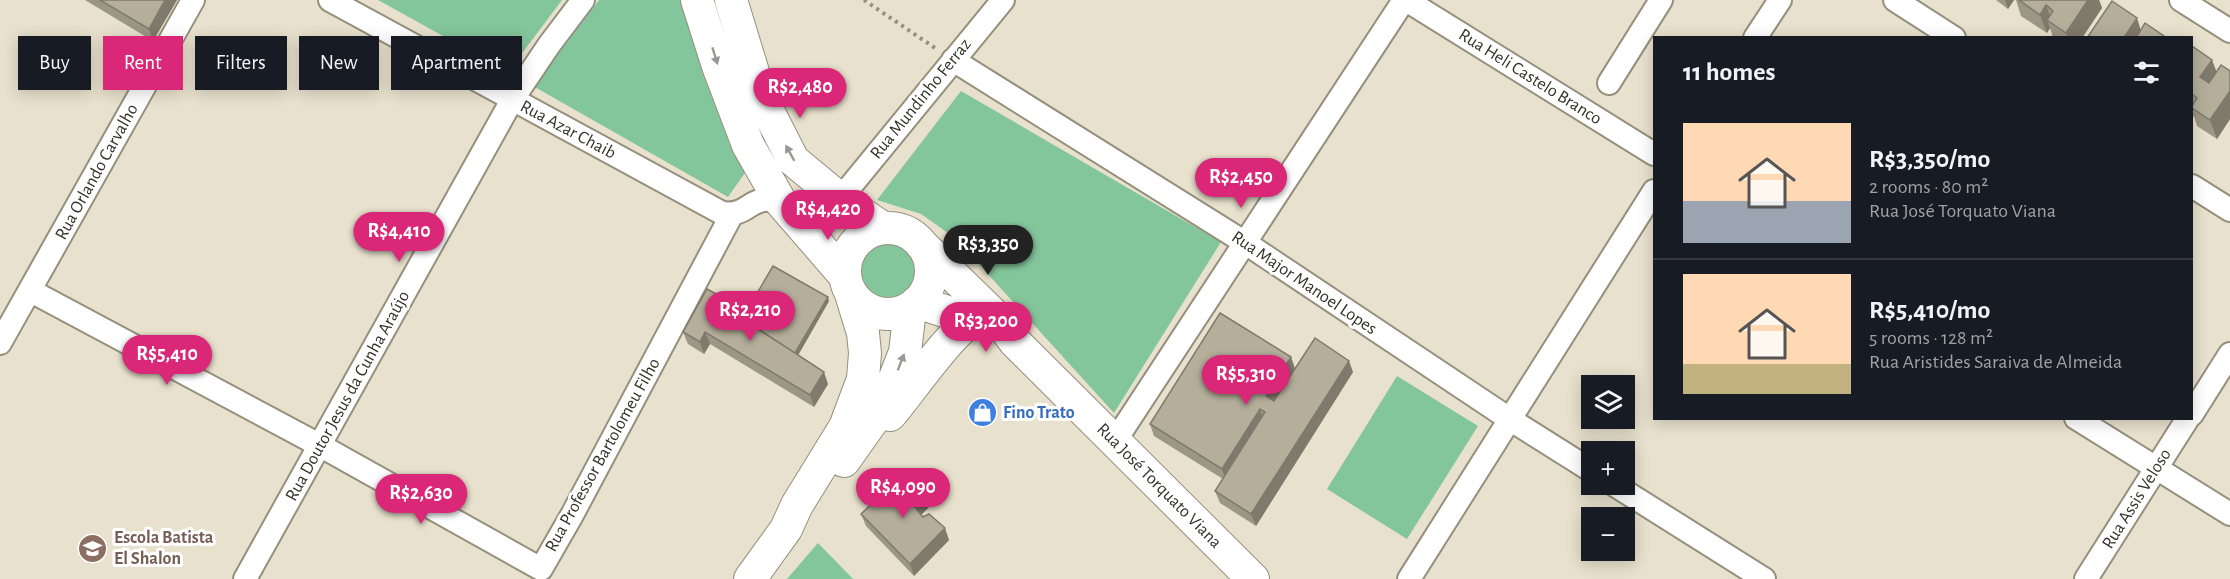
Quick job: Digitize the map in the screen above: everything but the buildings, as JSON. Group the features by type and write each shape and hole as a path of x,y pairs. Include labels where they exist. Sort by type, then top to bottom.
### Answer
{"main road":[{"path":"697,0 718,66 748,145 780,201 848,285 859,304 882,314 894,314 913,306 925,292 930,268 928,255 921,244 911,235 897,229 883,228 869,232 857,241 845,260 848,285 862,333 865,353 863,379 845,427 797,505 786,530 750,579"},
{"path":"731,0 760,95 793,160 840,199 883,228"},
{"name":"Rua José Torquato Viana","path":"921,244 997,318 1014,342 1253,579"},
{"path":"786,530 807,513 885,403 905,352 913,306"},
{"name":"Rua José Torquato Viana","path":"913,306 984,323 1014,342"},
{"path":"843,463 895,409 945,345 962,328 971,323 984,323"}],"street":[{"name":"Rua Orlando Carvalho","path":"0,343 193,0"},
{"name":"Rua Azar Chaib","path":"330,0 722,213 732,214"},
{"name":"Rua Doutor Jesus da Cunha Araújo","path":"245,579 512,100 583,0"},
{"name":"Rua Mundinho Ferraz","path":"840,199 1002,0"},
{"path":"1114,441 1405,0"},
{"name":"Rua Heli Castelo Branco","path":"1405,0 1653,153"},
{"path":"1610,83 1661,0"},
{"path":"1756,36 1780,0"},
{"path":"1894,0 1951,36"},
{"path":"2181,0 2230,31"},
{"name":"Rua Major Manoel Lopes","path":"953,60 1244,242 1581,464"},
{"path":"2193,187 2230,210"},
{"path":"1409,579 1653,193"},
{"path":"732,214 744,211 763,200 780,201"},
{"name":"Rua Professor Bartolomeu Filho","path":"321,446 541,569 732,214"},
{"path":"31,291 321,446"},
{"path":"2193,412 2230,354"},
{"path":"2079,420 2230,514"},
{"name":"Rua Assis Veloso","path":"2086,579 2187,420"},
{"path":"1630,495 1758,578"}],"path":[{"path":"864,0 953,60"}],"green space":[{"path":"378,0 562,0 522,53 522,36 443,36"},
{"path":"599,0 687,0 749,167 728,197 533,86"},
{"path":"961,91 1221,242 1114,413 955,238 921,214 877,200"},
{"path":"887,242 903,247 911,255 916,271 911,287 903,295 887,300 871,295 863,287 858,271 863,255 871,247"},
{"path":"1397,376 1478,426 1407,539 1327,489"},
{"path":"818,543 853,579 787,579"}],"place":[{"name":"Fino Trato","path":"982,413"},
{"name":"Escola Batista El Shalon","path":"93,548"}]}
